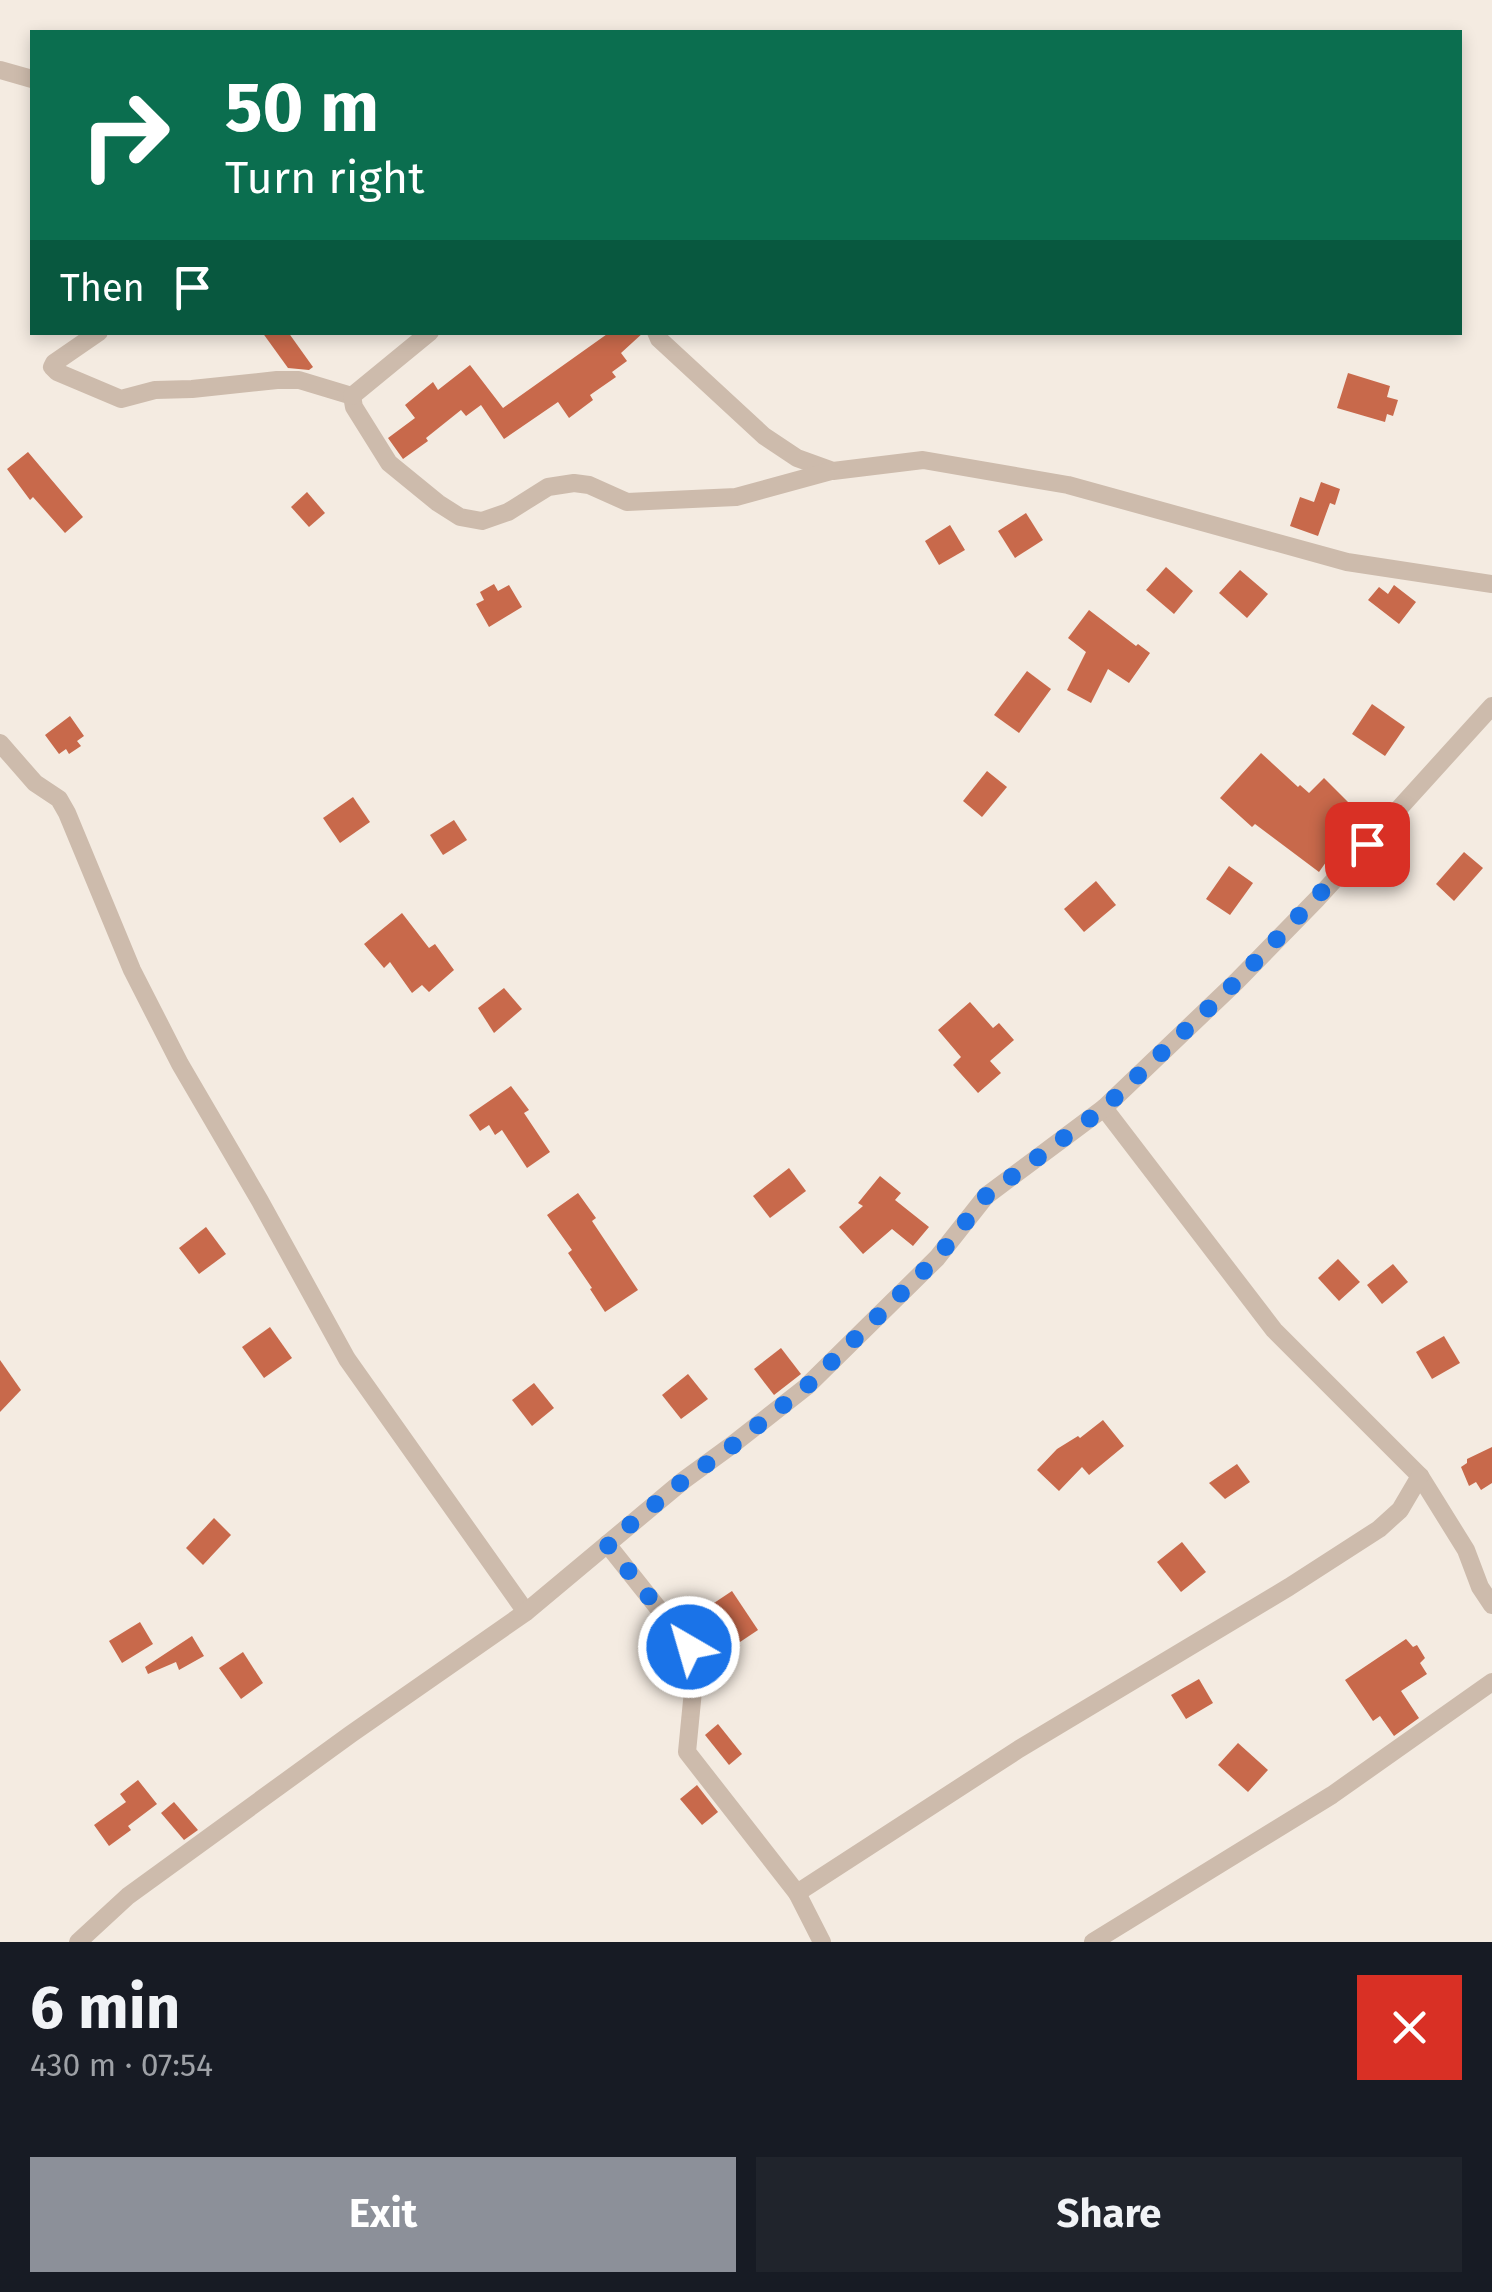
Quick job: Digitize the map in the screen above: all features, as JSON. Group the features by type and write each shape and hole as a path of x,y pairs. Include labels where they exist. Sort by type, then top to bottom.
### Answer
{"street":[{"path":"0,70 30,78"},
{"path":"95,335 52,367 121,399 155,390 278,380 299,380 352,396"},
{"path":"352,396 426,335"},
{"path":"657,335 764,436 797,458 833,471"},
{"path":"352,396 354,406 389,462 460,517 482,521 508,512 548,487 574,483 589,485 627,502 736,497 833,471 923,460 1050,482 1348,562 1492,584"},
{"path":"78,1942 128,1896 526,1612 684,1480 806,1387 937,1258 986,1196 1104,1108 1236,982 1492,706"},
{"path":"0,742 34,783 59,799 67,813 140,986 180,1064 347,1358 526,1612"},
{"path":"1104,1108 1274,1330 1420,1476 1466,1550 1480,1587 1492,1605"},
{"path":"797,1893 1019,1749 1289,1588 1379,1529 1400,1510 1420,1476"},
{"path":"607,1544 696,1660 687,1752 797,1893 822,1942"},
{"path":"1094,1942 1332,1795 1492,1682"}],"building":[{"path":"264,335 290,335 313,367 288,368"},
{"path":"606,335 641,335 621,353 627,361 612,372 616,377 590,395 593,400 569,418 558,402 504,439 481,405 466,416 461,410 403,459 388,438 415,418 405,405 433,382 438,390 470,365 503,408"},
{"path":"1348,373 1390,386 1387,397 1398,400 1393,416 1387,414 1385,422 1337,408"},
{"path":"28,452 83,517 65,533 33,497 30,500 7,469"},
{"path":"1321,482 1340,489 1335,505 1330,503 1318,536 1290,526 1300,497 1314,502"},
{"path":"307,492 325,513 309,527 291,507"},
{"path":"1026,513 1043,540 1015,558 998,531"},
{"path":"950,525 965,550 939,565 925,541"},
{"path":"1166,567 1193,591 1174,614 1146,590"},
{"path":"1240,570 1268,594 1247,618 1219,593"},
{"path":"494,584 498,591 509,585 522,607 489,627 476,604 484,600 480,592"},
{"path":"1394,585 1416,602 1399,624 1368,600 1379,587 1388,594"},
{"path":"1089,610 1150,653 1129,683 1108,669 1091,703 1067,690 1086,652 1068,638"},
{"path":"1027,671 1051,689 1019,733 994,715"},
{"path":"1372,704 1405,727 1385,756 1352,734"},
{"path":"70,716 84,736 77,741 81,746 69,754 66,749 59,754 45,735"},
{"path":"1261,753 1309,793 1324,778 1365,819 1351,833 1348,831 1319,872 1255,824 1252,827 1220,798"},
{"path":"987,771 1007,787 982,817 963,801"},
{"path":"353,797 370,822 340,843 323,818"},
{"path":"454,820 467,840 443,855 430,835"},
{"path":"1464,852 1483,868 1454,901 1436,884"},
{"path":"1229,866 1253,883 1230,915 1206,899"},
{"path":"1096,881 1116,905 1084,932 1064,909"},
{"path":"402,913 429,948 435,944 454,970 429,992 422,985 412,993 390,962 384,968 364,944"},
{"path":"504,988 522,1009 494,1033 478,1008"},
{"path":"970,1002 993,1028 999,1023 1014,1040 990,1061 1001,1073 978,1093 953,1065 961,1057 938,1030"},
{"path":"511,1086 529,1110 524,1113 550,1152 527,1168 502,1130 495,1135 489,1125 480,1131 469,1115"},
{"path":"789,1168 806,1191 770,1218 753,1196"},
{"path":"880,1176 901,1193 895,1200 929,1227 913,1246 892,1229 863,1254 839,1227 863,1206 858,1203"},
{"path":"578,1193 638,1290 605,1312 568,1253 572,1250 547,1215"},
{"path":"206,1227 226,1254 199,1274 179,1248"},
{"path":"1338,1259 1360,1282 1339,1301 1318,1278"},
{"path":"1393,1264 1408,1282 1382,1304 1367,1285"},
{"path":"270,1327 292,1358 264,1378 242,1347"},
{"path":"1444,1336 1460,1363 1432,1379 1416,1352"},
{"path":"781,1348 801,1374 774,1395 754,1369"},
{"path":"0,1360 21,1390 0,1412"},
{"path":"688,1374 708,1399 681,1419 662,1395"},
{"path":"534,1383 554,1408 532,1426 512,1400"},
{"path":"1103,1420 1124,1446 1089,1475 1082,1467 1059,1491 1037,1470 1057,1449"},
{"path":"1492,1447 1492,1483 1481,1490 1476,1482 1469,1486 1461,1467 1467,1459"},
{"path":"1237,1464 1250,1482 1225,1499 1209,1483"},
{"path":"214,1518 231,1535 203,1565 186,1548"},
{"path":"1182,1542 1206,1572 1181,1592 1157,1562"},
{"path":"732,1591 758,1630 740,1642 714,1603"},
{"path":"140,1622 153,1644 122,1663 109,1641"},
{"path":"192,1636 204,1656 179,1670 176,1662 148,1674 145,1667"},
{"path":"1406,1639 1413,1647 1417,1645 1425,1658 1420,1663 1427,1674 1401,1691 1419,1718 1394,1736 1380,1716 1373,1721 1345,1680"},
{"path":"243,1652 263,1683 241,1699 219,1668"},
{"path":"1199,1679 1213,1703 1186,1719 1171,1695"},
{"path":"718,1724 742,1754 729,1765 705,1735"},
{"path":"1238,1743 1268,1770 1248,1792 1218,1765"},
{"path":"138,1780 157,1804 109,1846 94,1825 126,1802 120,1794"},
{"path":"697,1785 718,1812 702,1825 680,1799"},
{"path":"174,1802 198,1830 184,1840 161,1813"}],"route":[{"path":"689,1647 607,1544 806,1387 937,1258 986,1196 1104,1108 1236,982 1367,844"}]}
